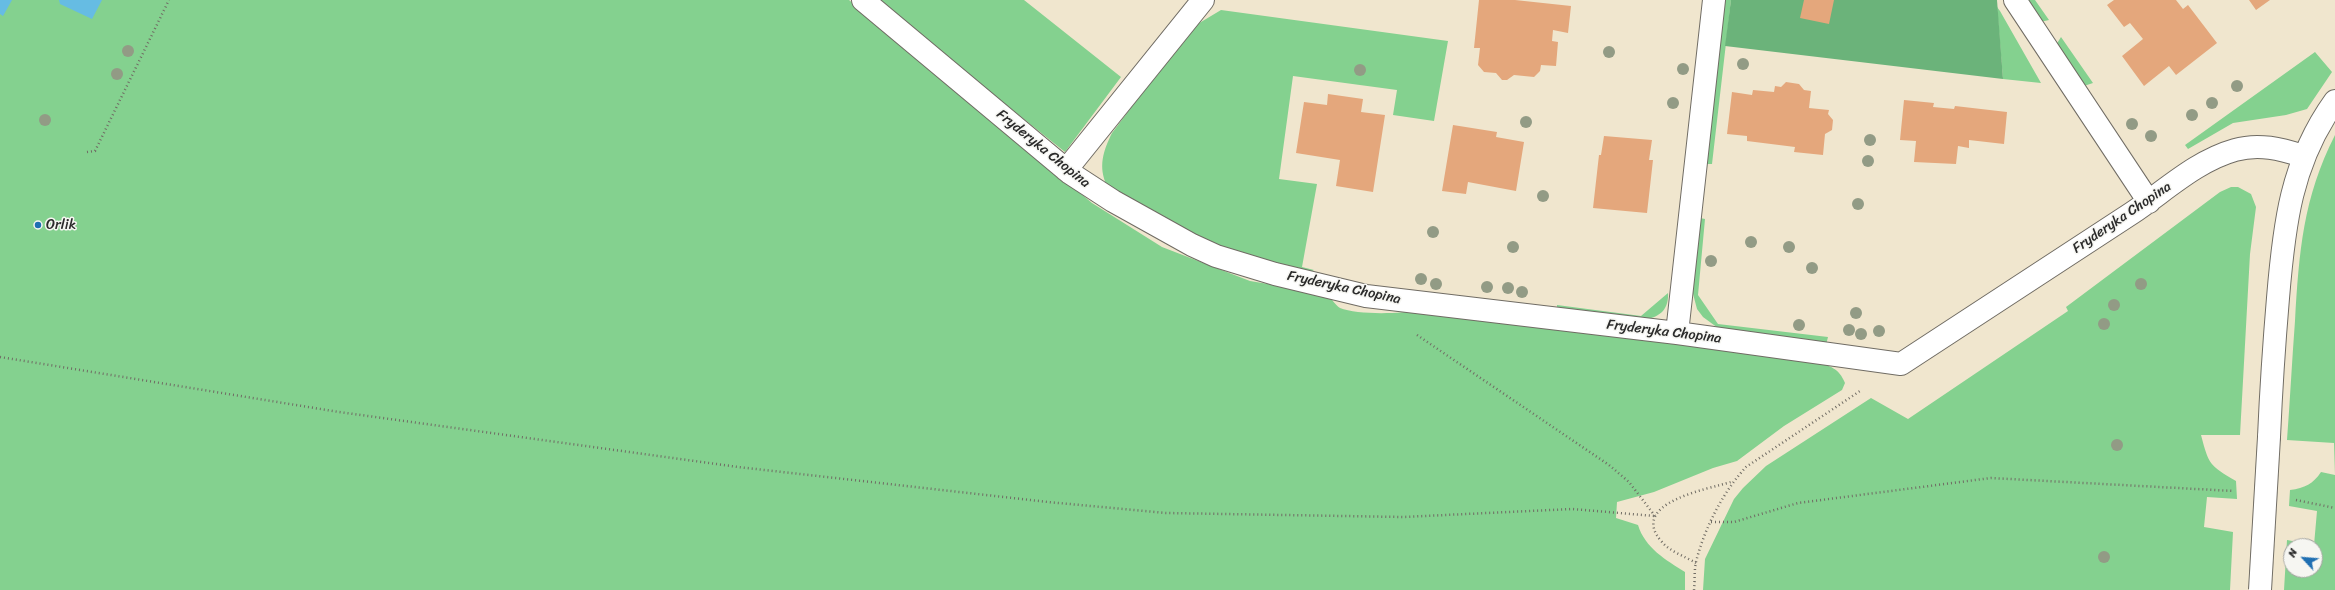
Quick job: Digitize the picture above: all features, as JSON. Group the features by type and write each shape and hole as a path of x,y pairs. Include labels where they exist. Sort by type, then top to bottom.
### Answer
{"street":[{"name":"Fryderyka Chopina","path":"863,0 1066,170 1113,201 1192,245 1216,256 1275,274 1371,296 1677,333 1901,364 2149,202 2197,167 2234,150 2247,147 2278,148 2303,156"},
{"path":"1066,170 1203,0"},
{"path":"1677,333 1714,0"},
{"path":"2014,0 2149,202"},
{"path":"2260,590 2273,353 2284,233 2289,203 2303,156 2322,119 2335,101"}],"path":[{"path":"87,152 95,151 169,0"},
{"path":"1412,332 1610,465 1629,482 1655,516"},
{"path":"0,357 338,412 738,467 1048,502 1173,513 1403,517 1572,508 1655,516"},
{"path":"1694,590 1696,563 1711,522 1732,482 1746,467 1901,364"},
{"path":"1711,522 1734,522 1798,503 1992,478 2242,492"},
{"path":"1696,563 1662,543 1654,530 1655,516 1667,503 1678,497 1732,482"},
{"path":"2293,500 2335,508"}],"green space":[{"path":"0,0 849,0 1092,203 1162,247 1250,281 1328,294 1340,308 1357,312 1391,313 1419,310 1816,362 1834,368 1843,378 1845,383 1842,390 1784,426 1737,461 1713,468 1654,492 1617,502 1616,518 1638,525 1641,533 1657,553 1685,572 1685,590 0,590"},
{"path":"875,0 1024,0 1121,77 1065,152"},
{"path":"1722,0 1731,0 1712,164 1705,164"},
{"path":"1731,0 1997,0 2003,79 1725,46"},
{"path":"2028,0 2035,0 2049,20 2040,22"},
{"path":"1997,7 2000,11 2041,83 2003,79"},
{"path":"1221,10 1448,41 1434,121 1393,115 1397,90 1293,76 1279,179 1317,184 1302,267 1314,270 1308,273 1217,249 1107,186 1104,179 1102,166 1104,153 1112,133 1191,28"},
{"path":"2061,37 2093,83 2081,87 2056,45"},
{"path":"2315,52 2332,72 2307,109 2286,115 2233,123 2188,149 2185,145"},
{"path":"2335,135 2335,475 2334,443 2287,440 2298,272 2301,248 2309,203 2324,158"},
{"path":"2231,187 2238,187 2251,194 2256,207 2250,254 2240,435 2201,435 2208,459 2211,463 2220,471 2236,481 2237,499 2207,497 2204,527 2233,532 2230,590 1703,590 1705,559 1734,499 1766,466 1871,398 1908,419 2068,311 2066,307 2220,192"},
{"path":"1700,218 1705,219 1698,295 1718,324 1828,337 1826,345 1718,328 1703,317 1697,309 1692,290"},
{"path":"1668,293 1667,303 1663,311 1656,316 1646,319 1557,309 1557,305 1641,316"},
{"path":"2321,472 2335,475 2335,590 2284,590 2285,578 2323,578 2323,538 2315,538 2317,511 2289,506 2290,490 2308,485 2315,480"}],"water":[{"path":"0,0 12,0 3,16 0,14"},
{"path":"59,0 102,0 92,19 60,4"}],"building":[{"path":"1479,0 1515,0 1571,6 1568,33 1553,30 1552,41 1558,42 1556,66 1541,65 1540,71 1534,77 1514,75 1507,80 1502,80 1496,73 1484,72 1478,65 1480,48 1474,48"},
{"path":"1804,0 1834,0 1829,24 1800,18"},
{"path":"2114,0 2176,0 2183,9 2188,5 2217,43 2176,75 2169,66 2144,86 2122,56 2143,39 2130,23 2124,27 2107,5"},
{"path":"2249,0 2270,0 2256,10"},
{"path":"1786,82 1799,84 1804,90 1811,91 1809,108 1829,110 1828,114 1833,120 1832,130 1825,134 1823,155 1794,152 1795,147 1747,141 1747,136 1727,134 1732,92 1752,95 1753,90 1774,92 1775,86 1781,87"},
{"path":"1328,94 1363,99 1361,112 1385,115 1373,192 1336,186 1340,160 1296,153 1304,102 1327,105"},
{"path":"1904,100 1934,103 1933,107 1954,109 1955,106 2007,112 2004,144 1969,140 1969,148 1958,146 1956,164 1914,162 1916,141 1900,140"},
{"path":"1453,125 1497,132 1496,137 1524,142 1516,191 1468,182 1466,194 1442,191"},
{"path":"1604,136 1652,140 1649,160 1653,160 1647,213 1593,208 1599,155 1601,155"}],"place":[{"name":"Orlik","path":"38,225"}]}
